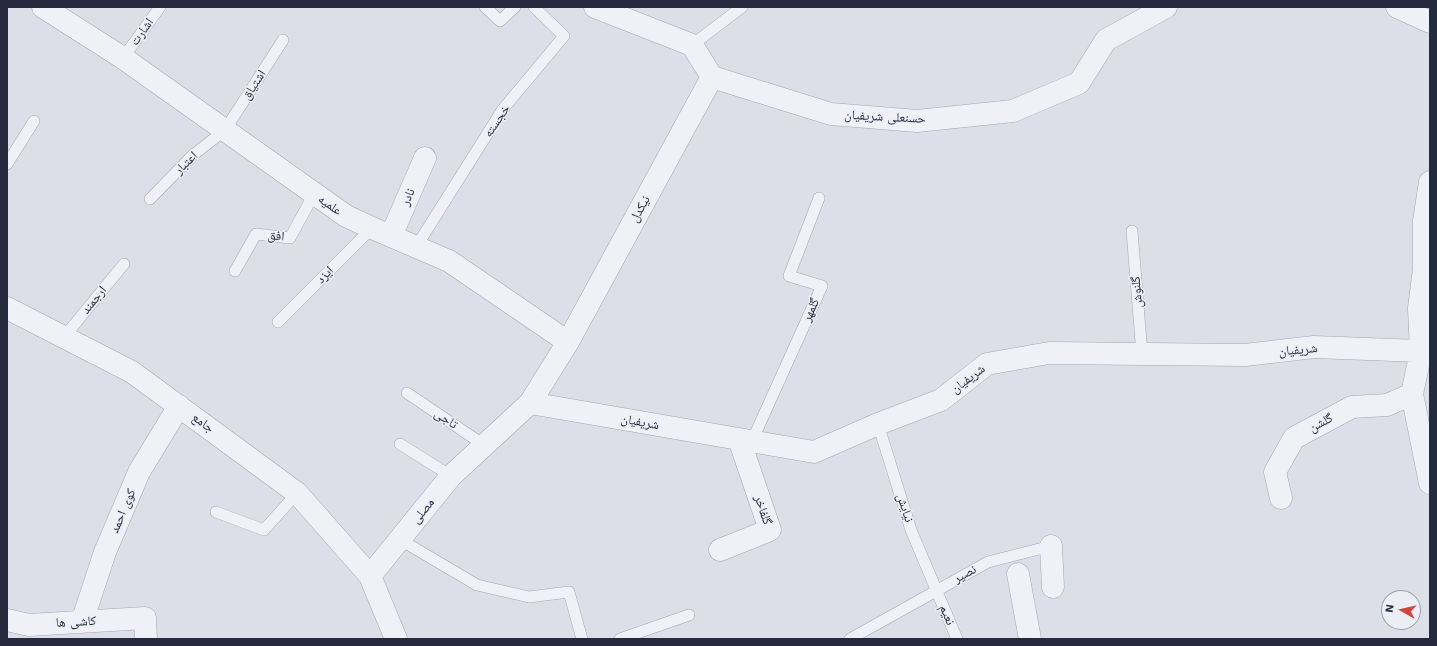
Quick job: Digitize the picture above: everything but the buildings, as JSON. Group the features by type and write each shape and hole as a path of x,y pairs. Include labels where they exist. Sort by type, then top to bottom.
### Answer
{"street":[{"name":"علمیه","path":"43,7 123,58 346,216 449,261 568,342"},
{"path":"596,7 692,45 712,77"},
{"name":"حسنعلی شریفیان","path":"712,77 831,114 917,121 1013,111 1079,83 1106,40 1166,7"},
{"path":"1397,7 1430,22"},
{"name":"نیکدل","path":"568,342 712,77"},
{"name":"نادر","path":"381,232 425,158"},
{"path":"1430,182 1424,222 1427,268 1419,308 1421,351 1412,394 1430,483"},
{"name":"جامع","path":"7,308 132,372 297,493 370,576"},
{"path":"530,404 568,342"},
{"name":"شریفیان","path":"530,404 814,452 878,424 941,400 987,364 1049,353 1245,355 1314,348 1421,351"},
{"name":"گلشن","path":"1281,498 1275,472 1294,438 1352,407 1387,404 1412,394"},
{"name":"مصلی","path":"370,576 451,476 530,404"},
{"name":"کوی احمد","path":"82,622 105,552 139,472 179,406"},
{"name":"گلفاخر","path":"720,550 770,530 745,440"},
{"name":"نصیر","path":"1051,546 1053,587"},
{"path":"1018,574 1030,639"},
{"path":"370,576 396,639"},
{"name":"کاشی ها","path":"7,620 29,625 82,622 146,629"}],"lane":[{"name":"اشارت","path":"123,58 160,7"},
{"path":"485,7 500,22 515,7"},
{"name":"خجسته","path":"416,246 503,109 564,36 534,7"},
{"path":"692,45 742,7"},
{"path":"1429,7 1430,22"},
{"name":"اشتیاق","path":"225,130 283,40"},
{"path":"7,164 34,121"},
{"name":"اعتبار","path":"150,199 193,155 225,130"},
{"name":"افق","path":"235,272 256,234 290,238 314,194"},
{"name":"گلمهر","path":"745,440 822,286 789,276 819,198"},
{"name":"گلنوش","path":"1132,231 1142,354"},
{"name":"ایزد","path":"278,322 381,232"},
{"name":"ارجمند","path":"64,337 124,264"},
{"name":"تاجی","path":"407,393 484,445"},
{"name":"نیایش","path":"878,424 912,530 936,590"},
{"path":"400,444 451,476"},
{"path":"216,512 264,530 297,493"},
{"path":"399,539 477,585 529,597 569,592 582,639"},
{"name":"نصیر","path":"850,639 988,562 1051,546"},
{"name":"نعیم","path":"936,590 957,639"},
{"path":"620,639 689,615"}]}
